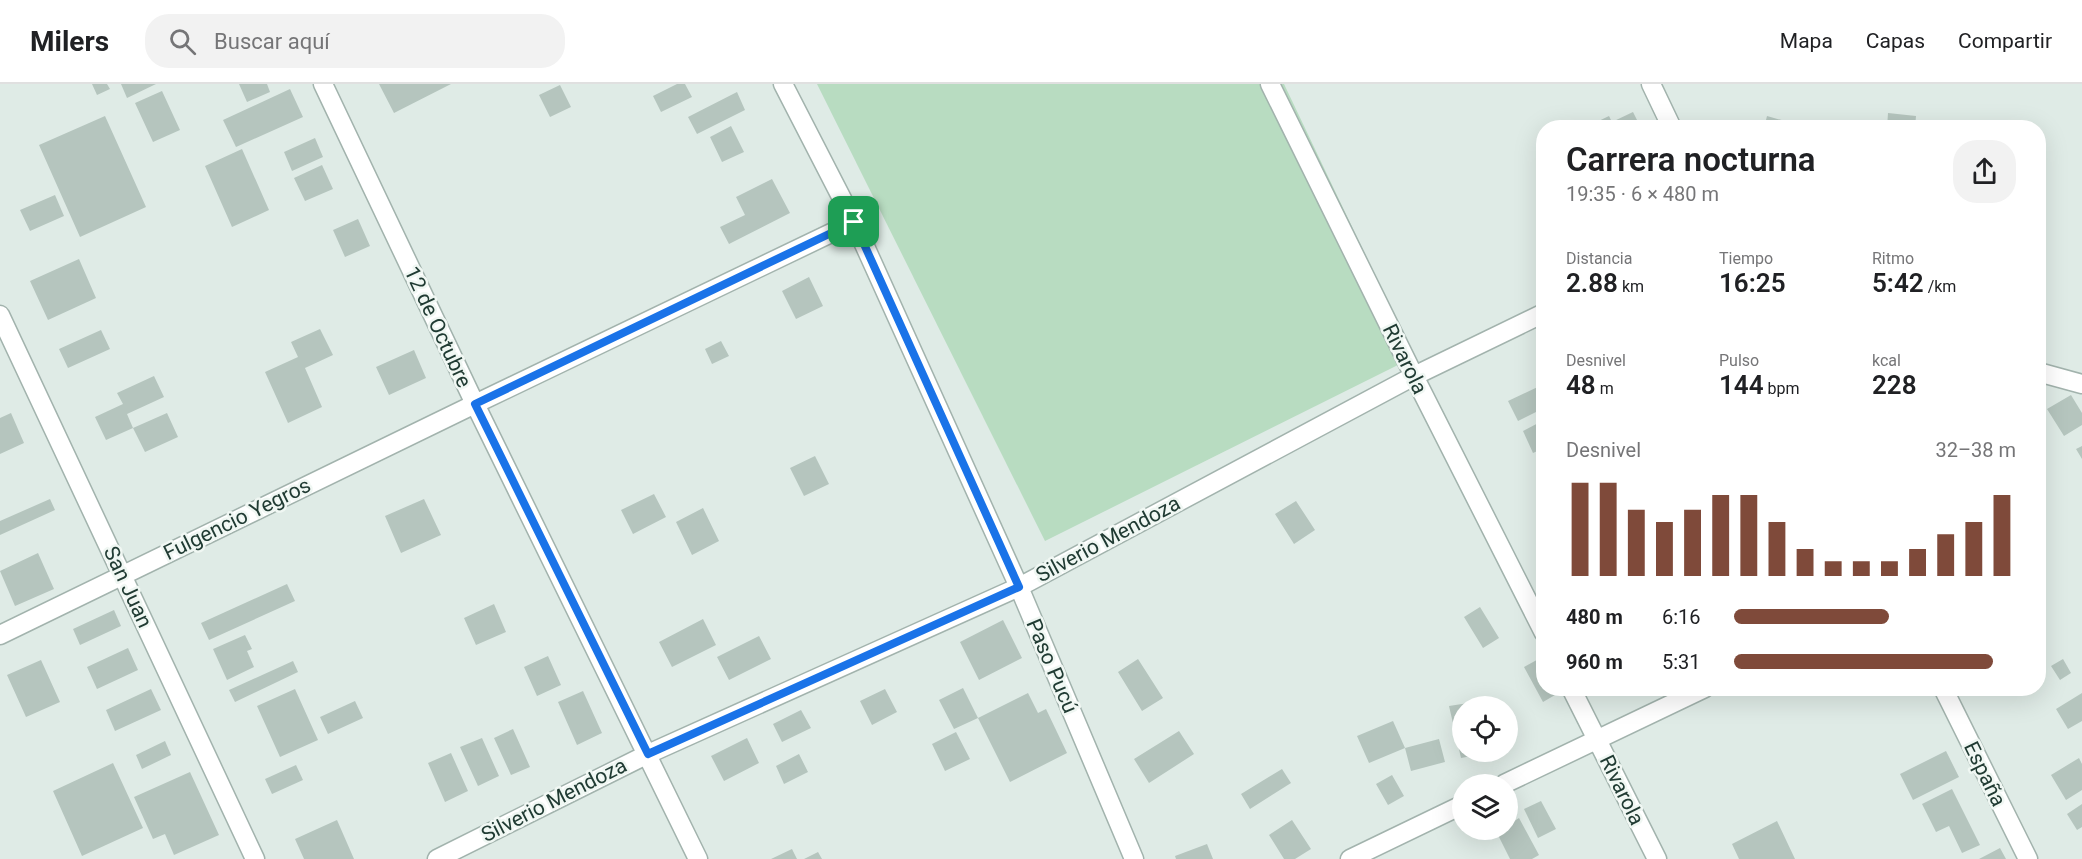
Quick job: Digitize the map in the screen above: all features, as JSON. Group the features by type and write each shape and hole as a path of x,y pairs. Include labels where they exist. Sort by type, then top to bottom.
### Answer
{"street":[{"name":"12 de Octubre","path":"323,84 475,404 698,859"},
{"name":"Paso Pucú","path":"783,84 854,222 1019,587 1134,859"},
{"name":"Rivarola","path":"1270,84 1413,376 1536,617"},
{"path":"1652,84 1668,120"},
{"name":"Fulgencio Yegros","path":"0,635 854,222"},
{"name":"San Juan","path":"0,315 255,859"},
{"name":"Silverio Mendoza","path":"437,859 648,754 1019,587 1413,376 1536,317"},
{"path":"2046,374 2082,384"},
{"name":"Rivarola","path":"1575,696 1657,859"},
{"path":"1518,777 1688,696"},
{"name":"España","path":"1946,696 2028,859"},
{"path":"1350,859 1452,810"}],"green space":[{"path":"817,84 1284,84 1414,357 1045,541"}],"building":[{"path":"92,84 107,84 110,89 97,95"},
{"path":"121,84 156,84 127,98"},
{"path":"239,84 267,84 270,92 247,102"},
{"path":"379,84 451,84 394,113"},
{"path":"677,84 685,84 692,97 661,112 653,96"},
{"path":"560,85 571,107 550,117 539,95"},
{"path":"290,89 303,117 236,147 223,120"},
{"path":"162,91 180,130 153,142 135,103"},
{"path":"737,92 745,110 697,134 688,117"},
{"path":"1633,112 1637,120 1616,120"},
{"path":"1888,113 1916,116 1916,120 1888,120"},
{"path":"105,116 146,207 80,237 39,145"},
{"path":"1767,116 1781,120 1766,120"},
{"path":"731,126 744,152 722,162 710,137"},
{"path":"315,138 323,157 292,171 284,152"},
{"path":"242,149 269,210 232,227 205,166"},
{"path":"322,165 333,189 305,201 294,178"},
{"path":"772,179 790,213 729,244 720,227 745,215 736,197"},
{"path":"55,195 64,216 30,231 20,210"},
{"path":"358,219 370,246 345,257 333,230"},
{"path":"79,259 96,298 48,320 30,281"},
{"path":"809,277 823,306 796,319 782,291"},
{"path":"320,329 333,355 305,368 322,407 288,423 265,372 298,357 291,342"},
{"path":"101,330 110,349 68,368 59,349"},
{"path":"721,341 729,356 712,364 705,349"},
{"path":"414,350 426,378 389,395 376,367"},
{"path":"154,376 164,397 127,414 133,428 106,440 95,417 123,404 117,393"},
{"path":"1536,388 1536,412 1518,421 1508,401"},
{"path":"2071,395 2082,413 2082,425 2064,436 2047,409"},
{"path":"11,413 24,443 0,454 0,418"},
{"path":"167,413 178,437 145,452 133,428"},
{"path":"1536,424 1536,452 1533,453 1523,431"},
{"path":"2082,446 2082,459 2076,449"},
{"path":"815,456 829,484 804,496 790,468"},
{"path":"654,494 666,517 633,534 621,510"},
{"path":"50,499 55,510 0,535 0,521"},
{"path":"424,499 441,535 401,553 385,516"},
{"path":"1296,501 1315,530 1294,544 1275,514"},
{"path":"703,508 719,541 692,555 676,522"},
{"path":"38,553 54,589 15,606 0,571"},
{"path":"287,584 295,601 209,640 201,623"},
{"path":"494,604 506,632 476,645 464,618"},
{"path":"1480,607 1499,638 1483,648 1464,617"},
{"path":"114,610 121,626 80,645 73,629"},
{"path":"703,619 716,645 672,667 659,642"},
{"path":"1003,620 1022,658 979,680 960,642"},
{"path":"245,635 252,649 247,651 254,667 227,680 213,649"},
{"path":"759,636 771,659 729,680 717,657"},
{"path":"128,648 138,670 97,689 87,667"},
{"path":"548,656 561,685 537,696 524,667"},
{"path":"1138,659 1163,698 1142,711 1118,672"},
{"path":"2063,659 2071,673 2060,680 2051,666"},
{"path":"41,660 60,702 26,717 7,675"},
{"path":"1536,660 1536,689 1524,667"},
{"path":"293,661 298,672 235,702 229,690"},
{"path":"963,688 978,718 954,729 939,700"},
{"path":"151,689 161,710 115,731 106,710"},
{"path":"295,689 318,740 280,757 257,706"},
{"path":"885,689 897,712 872,725 860,701"},
{"path":"583,691 602,733 577,745 558,702"},
{"path":"1028,693 1038,713 1046,709 1067,753 1010,782 978,718"},
{"path":"2082,693 2082,721 2068,729 2056,709"},
{"path":"1540,696 1553,696 1543,702"},
{"path":"355,701 363,718 328,734 320,717"},
{"path":"801,710 811,728 782,742 773,724"},
{"path":"1393,721 1405,748 1369,763 1357,736"},
{"path":"513,729 530,767 511,775 494,738"},
{"path":"1179,731 1194,754 1149,783 1134,759"},
{"path":"956,732 970,759 945,771 932,744"},
{"path":"482,738 499,776 478,786 460,747"},
{"path":"747,738 759,763 724,781 711,756"},
{"path":"1439,739 1445,762 1411,771 1405,748"},
{"path":"165,741 171,755 142,769 136,755"},
{"path":"1946,751 1959,777 1913,800 1900,774"},
{"path":"451,753 468,791 445,802 428,763"},
{"path":"799,754 808,772 784,784 776,766"},
{"path":"2079,758 2082,764 2082,790 2066,800 2051,775"},
{"path":"113,763 143,828 82,856 53,791"},
{"path":"296,765 303,780 272,794 265,779"},
{"path":"1282,769 1291,783 1250,809 1241,794"},
{"path":"190,772 219,835 174,855 165,834 153,839 134,797"},
{"path":"1392,775 1404,796 1388,805 1376,784"},
{"path":"1952,789 1980,845 1962,853 1949,826 1936,832 1922,804"},
{"path":"1541,801 1556,829 1538,838 1524,809"},
{"path":"2082,804 2082,827 2077,830 2067,814"},
{"path":"1518,819 1539,855 1532,859 1510,859 1500,840 1518,840"},
{"path":"337,820 354,859 304,859 295,839"},
{"path":"1292,820 1311,849 1295,859 1284,859 1269,835"},
{"path":"1777,821 1795,859 1739,859 1732,844"},
{"path":"1207,844 1213,859 1176,859 1175,856"},
{"path":"2000,848 2006,859 1979,859"},
{"path":"792,849 797,859 771,859"},
{"path":"818,852 822,859 804,859"}],"route":[{"path":"854,222 1019,587 648,754 475,404 854,222"}]}
